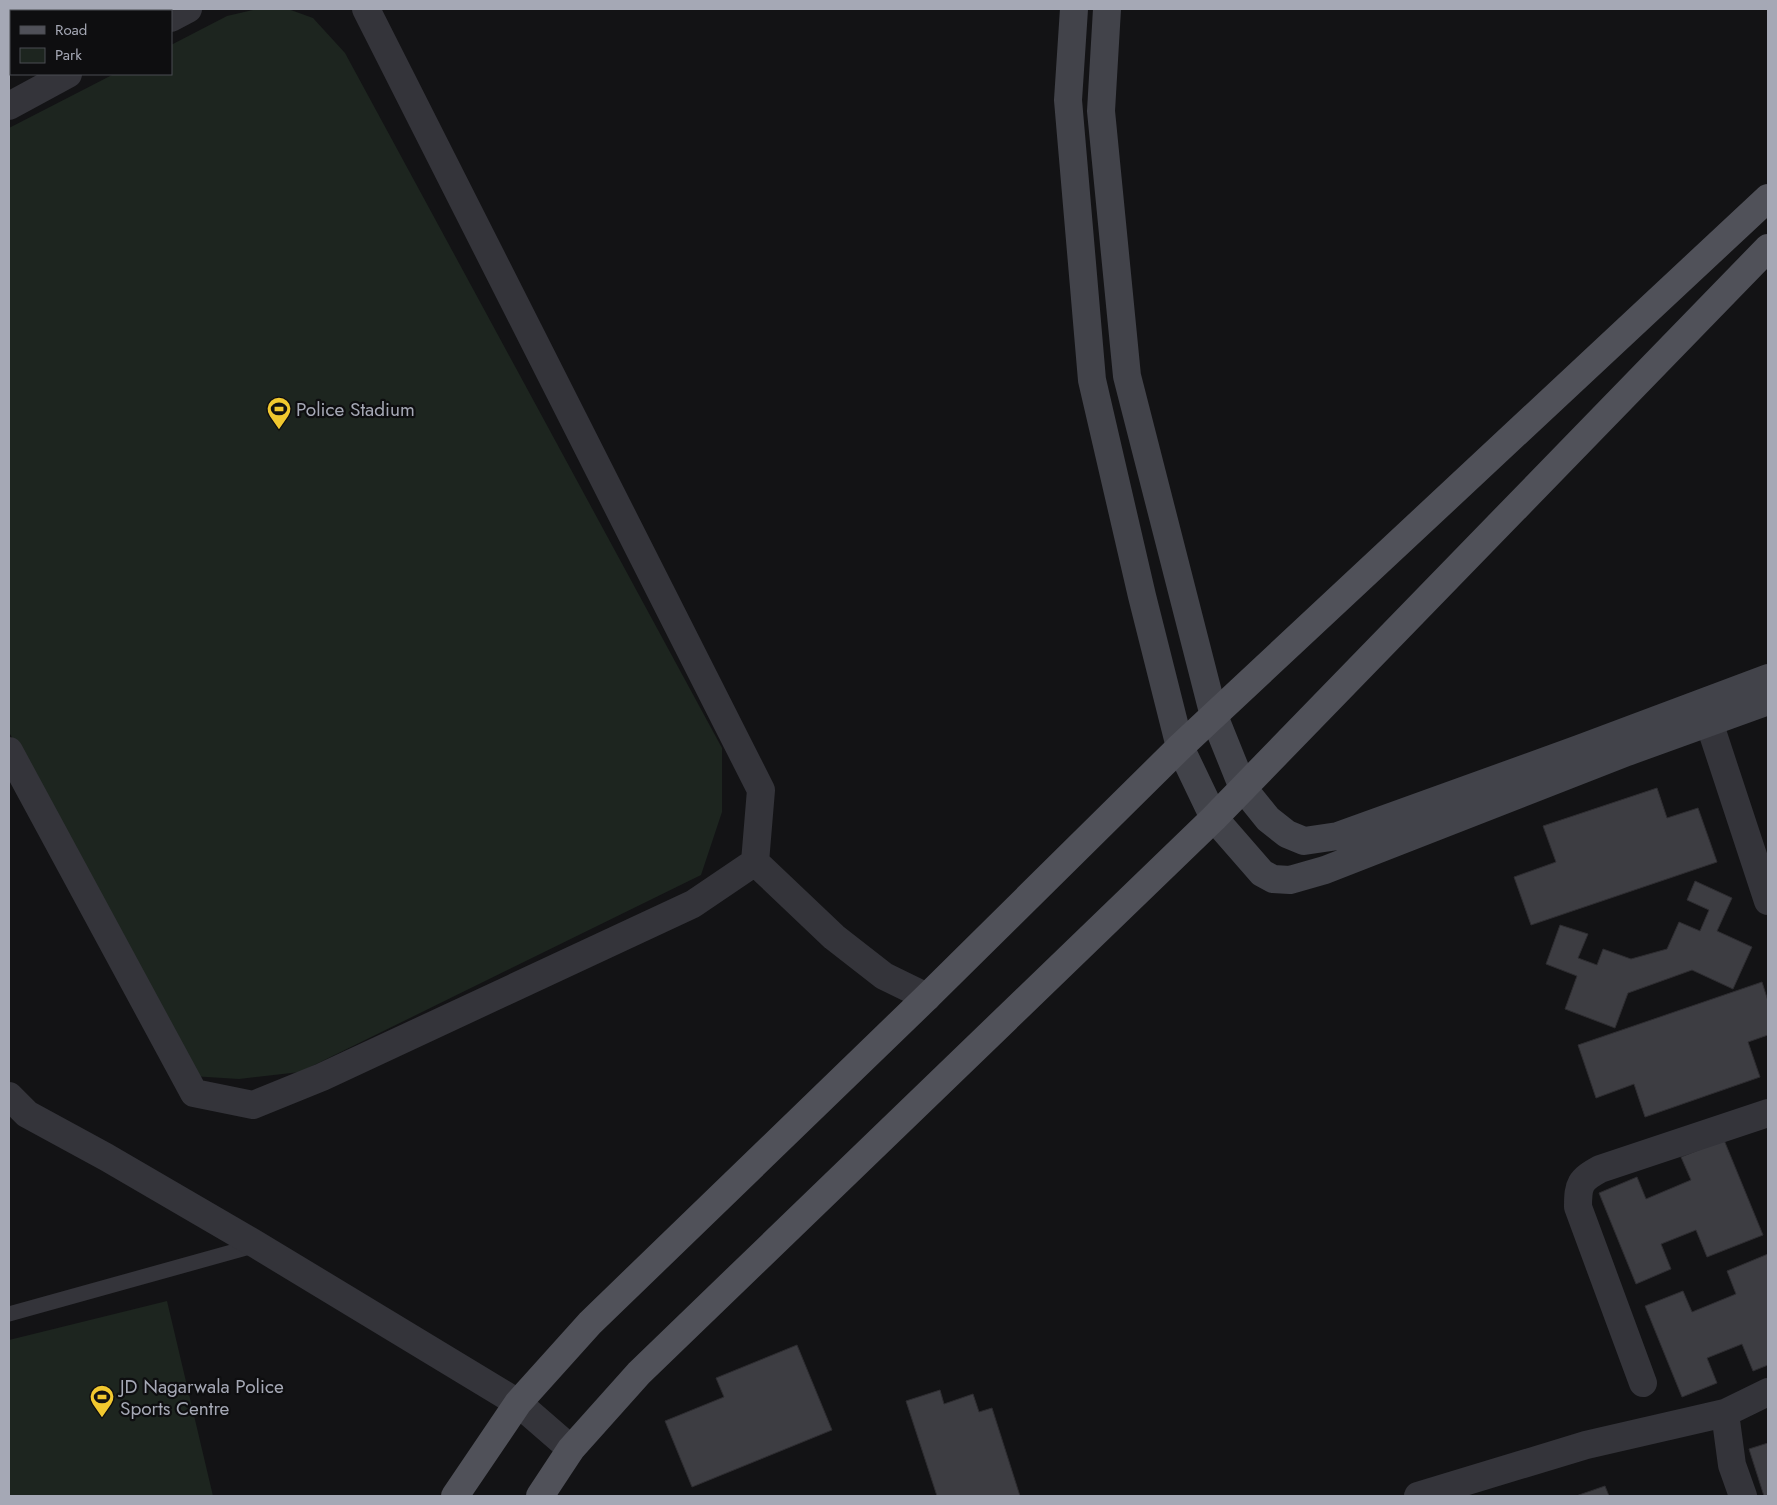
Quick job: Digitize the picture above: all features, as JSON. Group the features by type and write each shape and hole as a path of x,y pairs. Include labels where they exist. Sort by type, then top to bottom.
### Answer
{"main road":[{"path":"1074,9 1068,100 1092,380 1142,596 1180,747 1214,818 1262,873 1273,879 1290,880 1325,870 1617,756 1768,700"},
{"path":"1107,9 1101,111 1126,376 1214,716 1243,788 1268,819 1287,834 1304,841 1338,836 1580,749 1768,678"},
{"path":"455,1496 518,1403 590,1323 927,997 1180,747 1768,198"},
{"path":"540,1496 571,1449 639,1373 1214,818 1768,248"}],"street":[{"path":"172,17 188,9"},
{"path":"366,9 762,790 755,862"},
{"path":"9,106 66,75"},
{"path":"1709,722 1768,901"},
{"path":"9,751 194,1093 253,1105 322,1077 693,904 755,862"},
{"path":"755,862 834,937 884,976 927,997"},
{"path":"9,1096 27,1114 106,1157 257,1245 518,1403 571,1449"},
{"path":"1643,1383 1578,1207 1578,1189 1584,1178 1600,1169 1768,1112"},
{"path":"1768,1127 1768,1134"},
{"path":"1418,1496 1454,1491 1586,1445 1726,1413 1768,1392"},
{"path":"1726,1413 1732,1465 1743,1496"}],"lane":[{"path":"9,1314 257,1245"}],"green space":[{"name":"Police Stadium","path":"257,9 288,9 313,18 345,53 722,748 722,812 701,875 300,1072 239,1079 191,1076 9,732 9,128 112,75 172,75 172,44 227,16"},
{"name":"JD Nagarwala Police Sports Centre","path":"167,1301 213,1496 9,1496 9,1340"}],"building":[{"path":"9,9 96,9 10,10 9,50"},
{"path":"1657,788 1667,818 1698,808 1717,862 1531,925 1514,877 1556,862 1543,826"},
{"path":"1695,881 1732,898 1717,931 1752,947 1733,989 1692,970 1628,993 1615,1028 1565,1009 1577,976 1546,964 1560,925 1588,934 1578,958 1597,965 1603,949 1631,959 1667,949 1679,922 1700,931 1709,910 1687,900"},
{"path":"1762,982 1768,1001 1768,1035 1748,1042 1760,1077 1645,1117 1634,1084 1596,1098 1578,1045"},
{"path":"1724,1140 1763,1235 1707,1257 1696,1230 1661,1244 1671,1269 1636,1284 1599,1193 1637,1177 1646,1199 1691,1180 1681,1157"},
{"path":"1768,1254 1768,1365 1753,1371 1742,1344 1707,1358 1717,1383 1682,1397 1645,1306 1683,1291 1692,1312 1736,1294 1727,1271"},
{"path":"797,1345 832,1430 692,1487 665,1421 724,1397 716,1378"},
{"path":"940,1390 944,1404 973,1394 979,1412 992,1408 1020,1496 937,1496 906,1401"},
{"path":"1768,1443 1768,1496 1764,1496 1749,1449"},
{"path":"1605,1486 1609,1496 1576,1496"}],"place":[{"name":"Police Stadium","path":"279,430"},
{"name":"JD Nagarwala Police Sports Centre","path":"102,1418"}]}
